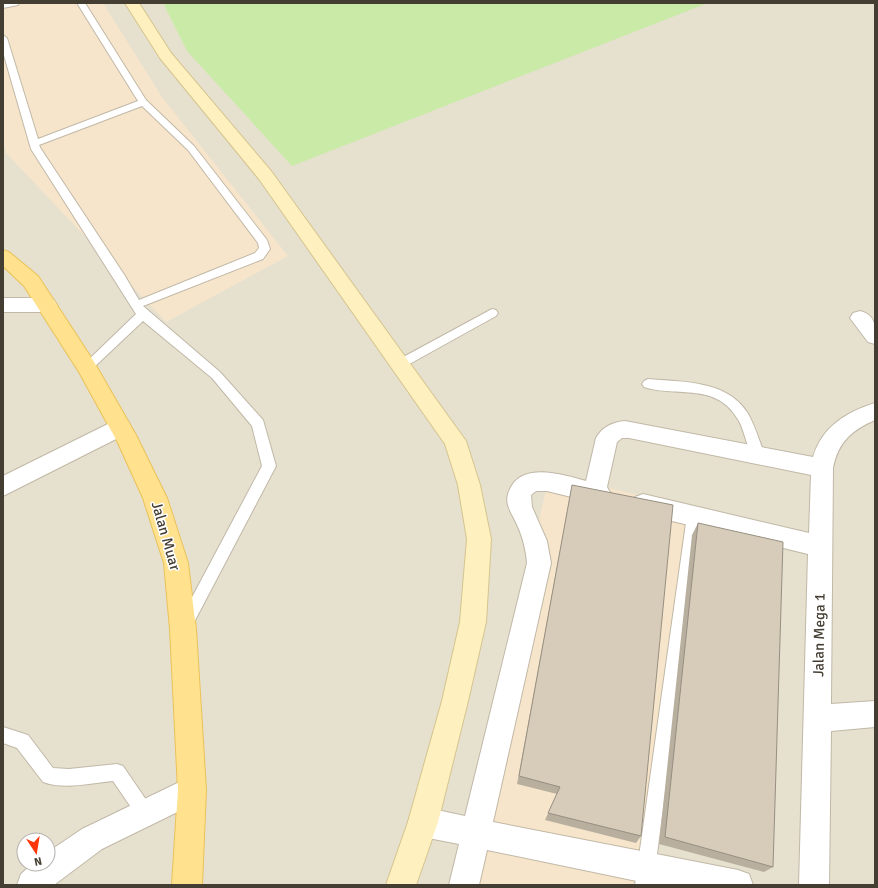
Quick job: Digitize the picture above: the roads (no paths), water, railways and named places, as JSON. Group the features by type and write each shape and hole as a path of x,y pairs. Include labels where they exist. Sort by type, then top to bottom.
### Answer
{"main road":[{"name":"Jalan Muar","path":"3,256 31,282 87,367 120,427 155,498 176,563 183,629 192,790 187,885"}],"street":[{"path":"132,3 165,55 265,175 455,441 469,485 479,539 473,622 455,701 423,822 401,885"},
{"path":"3,305 47,305"},
{"path":"860,318 875,337"},
{"name":"Jalan Mega 1","path":"814,885 822,468 826,452 836,435 851,422 875,411"},
{"path":"3,487 120,427"},
{"path":"594,493 607,438 612,432 620,429 629,429 822,468"},
{"path":"464,885 539,563 537,542 519,504 519,494 525,485 535,480 548,480 594,493 820,546"},
{"path":"817,718 875,714"},
{"path":"32,885 46,872 92,839 192,790"},
{"path":"423,822 645,877 738,885"}],"lane":[{"path":"3,6 15,3"},
{"path":"81,3 143,102 191,148 263,242 265,249 259,256 140,310 87,367"},
{"path":"3,38 36,149 140,310 216,375 258,424 269,466 183,629"},
{"path":"35,143 143,102"},
{"path":"400,364 492,313"},
{"path":"648,384 707,390 726,398 741,414 758,455"},
{"path":"645,877 694,516"},
{"path":"3,735 22,741 49,776 117,772 144,813"}]}
